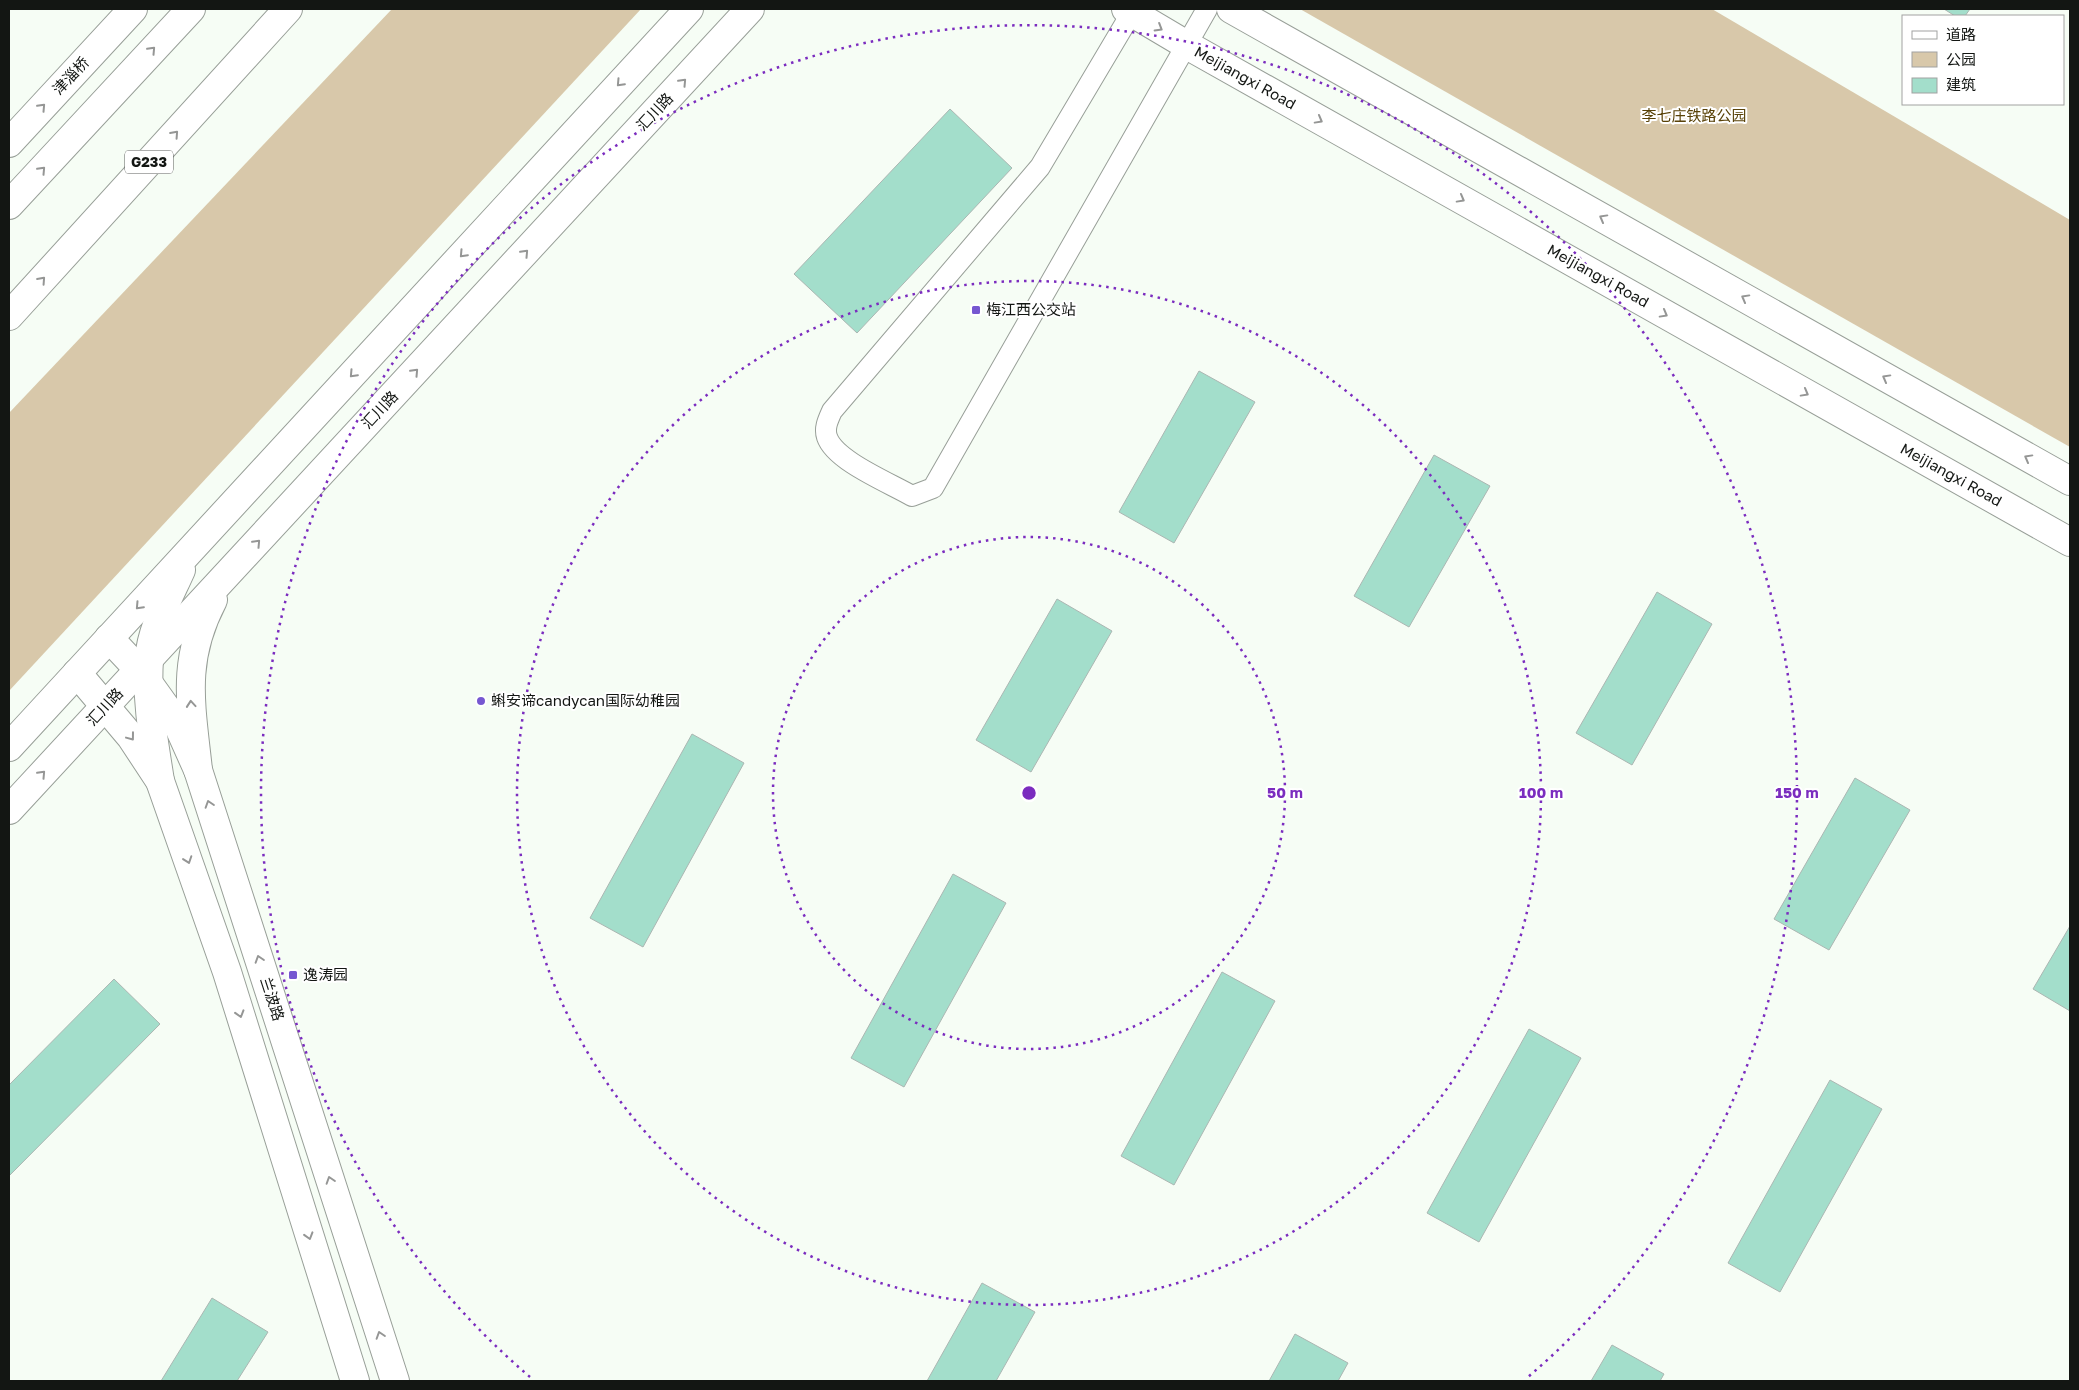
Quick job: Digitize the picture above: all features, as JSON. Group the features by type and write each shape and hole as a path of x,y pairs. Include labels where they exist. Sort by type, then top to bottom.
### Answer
{"main road":[{"name":"津淄桥","path":"9,143 133,9"},
{"path":"9,205 191,9"},
{"name":"G233","path":"9,316 288,9"},
{"path":"9,747 688,9"},
{"name":"汇川路","path":"9,810 106,705 146,670 224,578 750,9"},
{"path":"1231,9 2070,482"},
{"name":"Meijiangxi Road","path":"1129,10 1186,44 2070,542"},
{"path":"196,545 181,571 158,624 146,670 160,781 227,972 355,1381"},
{"path":"198,770 190,697 191,662 200,624 224,578"},
{"name":"兰波路","path":"109,638 146,670 177,723 198,770 395,1381"},
{"path":"77,673 106,705 144,754 160,781"}],"lane":[{"path":"1129,10 1040,167 832,411 826,426 827,437 832,448 843,457 912,496 933,488 1206,9"}],"green space":[{"path":"392,9 641,9 9,691 9,413"},
{"name":"李七庄铁路公园","path":"1300,9 1712,9 2070,220 2070,447"}],"building":[{"path":"1944,9 1970,9 1966,15 1953,15"},
{"path":"950,109 1012,168 857,333 794,274"},
{"path":"1199,371 1255,402 1174,543 1119,512"},
{"path":"1434,455 1490,486 1409,627 1354,596"},
{"path":"1657,592 1712,624 1632,765 1576,733"},
{"path":"1057,599 1112,631 1031,772 976,740"},
{"path":"692,734 744,763 643,947 590,918"},
{"path":"1855,778 1910,810 1829,950 1774,919"},
{"path":"953,874 1006,903 904,1087 851,1058"},
{"path":"2070,926 2070,1011 2033,989"},
{"path":"1222,972 1275,1001 1174,1185 1121,1156"},
{"path":"114,979 160,1024 9,1176 9,1085"},
{"path":"1529,1029 1581,1058 1479,1242 1427,1213"},
{"path":"1830,1080 1882,1109 1780,1292 1728,1263"},
{"path":"982,1283 1035,1312 996,1381 927,1381"},
{"path":"212,1298 268,1332 237,1381 161,1381"},
{"path":"1295,1334 1348,1363 1338,1381 1269,1381"},
{"path":"1612,1345 1664,1374 1660,1381 1591,1381"}],"place":[{"name":"梅江西公交站","path":"976,310"},
{"name":"蝌安谛candycan国际幼稚园","path":"481,701"},
{"name":"逸涛园","path":"293,975"}]}
